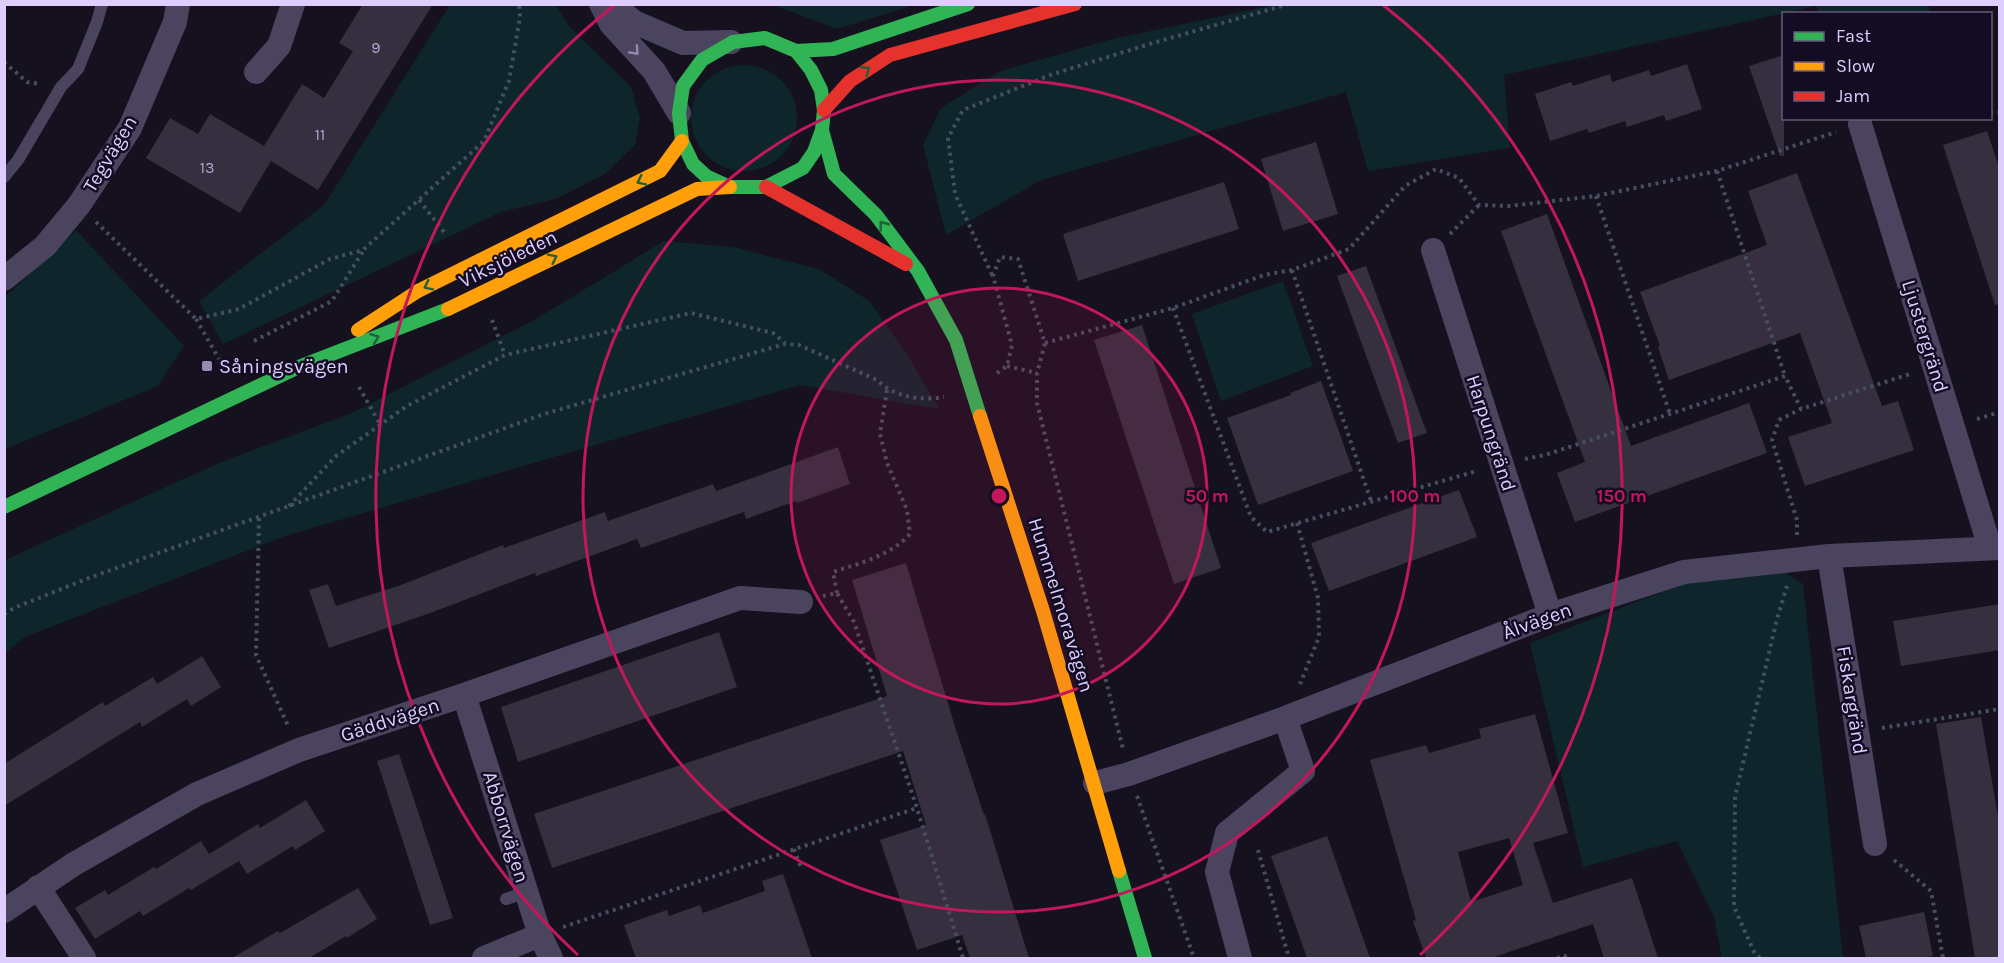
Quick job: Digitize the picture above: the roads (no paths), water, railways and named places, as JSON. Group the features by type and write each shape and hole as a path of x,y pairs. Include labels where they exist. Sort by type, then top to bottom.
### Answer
{"main road":[{"path":"796,51 812,70 821,90 824,110 822,130 814,152 803,168 766,187 730,187 706,176 693,164 681,141 679,112 683,86 702,60 733,42 765,38 796,51 832,49 968,4"},
{"path":"824,110 850,81 890,55 1075,4"},
{"name":"Hummelmoravägen","path":"822,130 834,174 876,215 918,271 956,340 1043,610 1145,958"},
{"name":"Viksjöleden","path":"301,366 418,291 660,171 681,141"},
{"name":"Viksjöleden","path":"4,507 301,366 432,316 697,189 730,187"},
{"path":"766,187 918,271"}],"street":[{"name":"Tegvägen","path":"4,279 45,246 79,205 130,128 176,22 178,4"},
{"path":"256,72 279,46 292,4"},
{"path":"601,4 611,24 654,71 679,112"},
{"path":"613,4 634,22 683,43 733,42"},
{"name":"Ljustergränd","path":"1860,124 1995,548"},
{"name":"Harpungränd","path":"1433,250 1550,615"},
{"name":"Ålvägen","path":"1095,783 1129,774 1286,718 1550,615 1683,572 1829,556 1995,548"},
{"name":"Fiskargränd","path":"1829,556 1875,844"},
{"name":"Gäddvägen","path":"4,911 74,864 197,794 299,750 740,598 801,602"},
{"name":"Abborrvägen","path":"464,695 516,896 540,935 550,958"},
{"path":"1240,958 1217,872 1227,832 1303,771 1286,718"},
{"path":"38,887 84,958"},
{"path":"484,958 540,935"}],"lane":[{"path":"4,177 18,160 61,87 78,69 102,4"}],"place":[{"name":"Såningsvägen","path":"207,366"}]}
